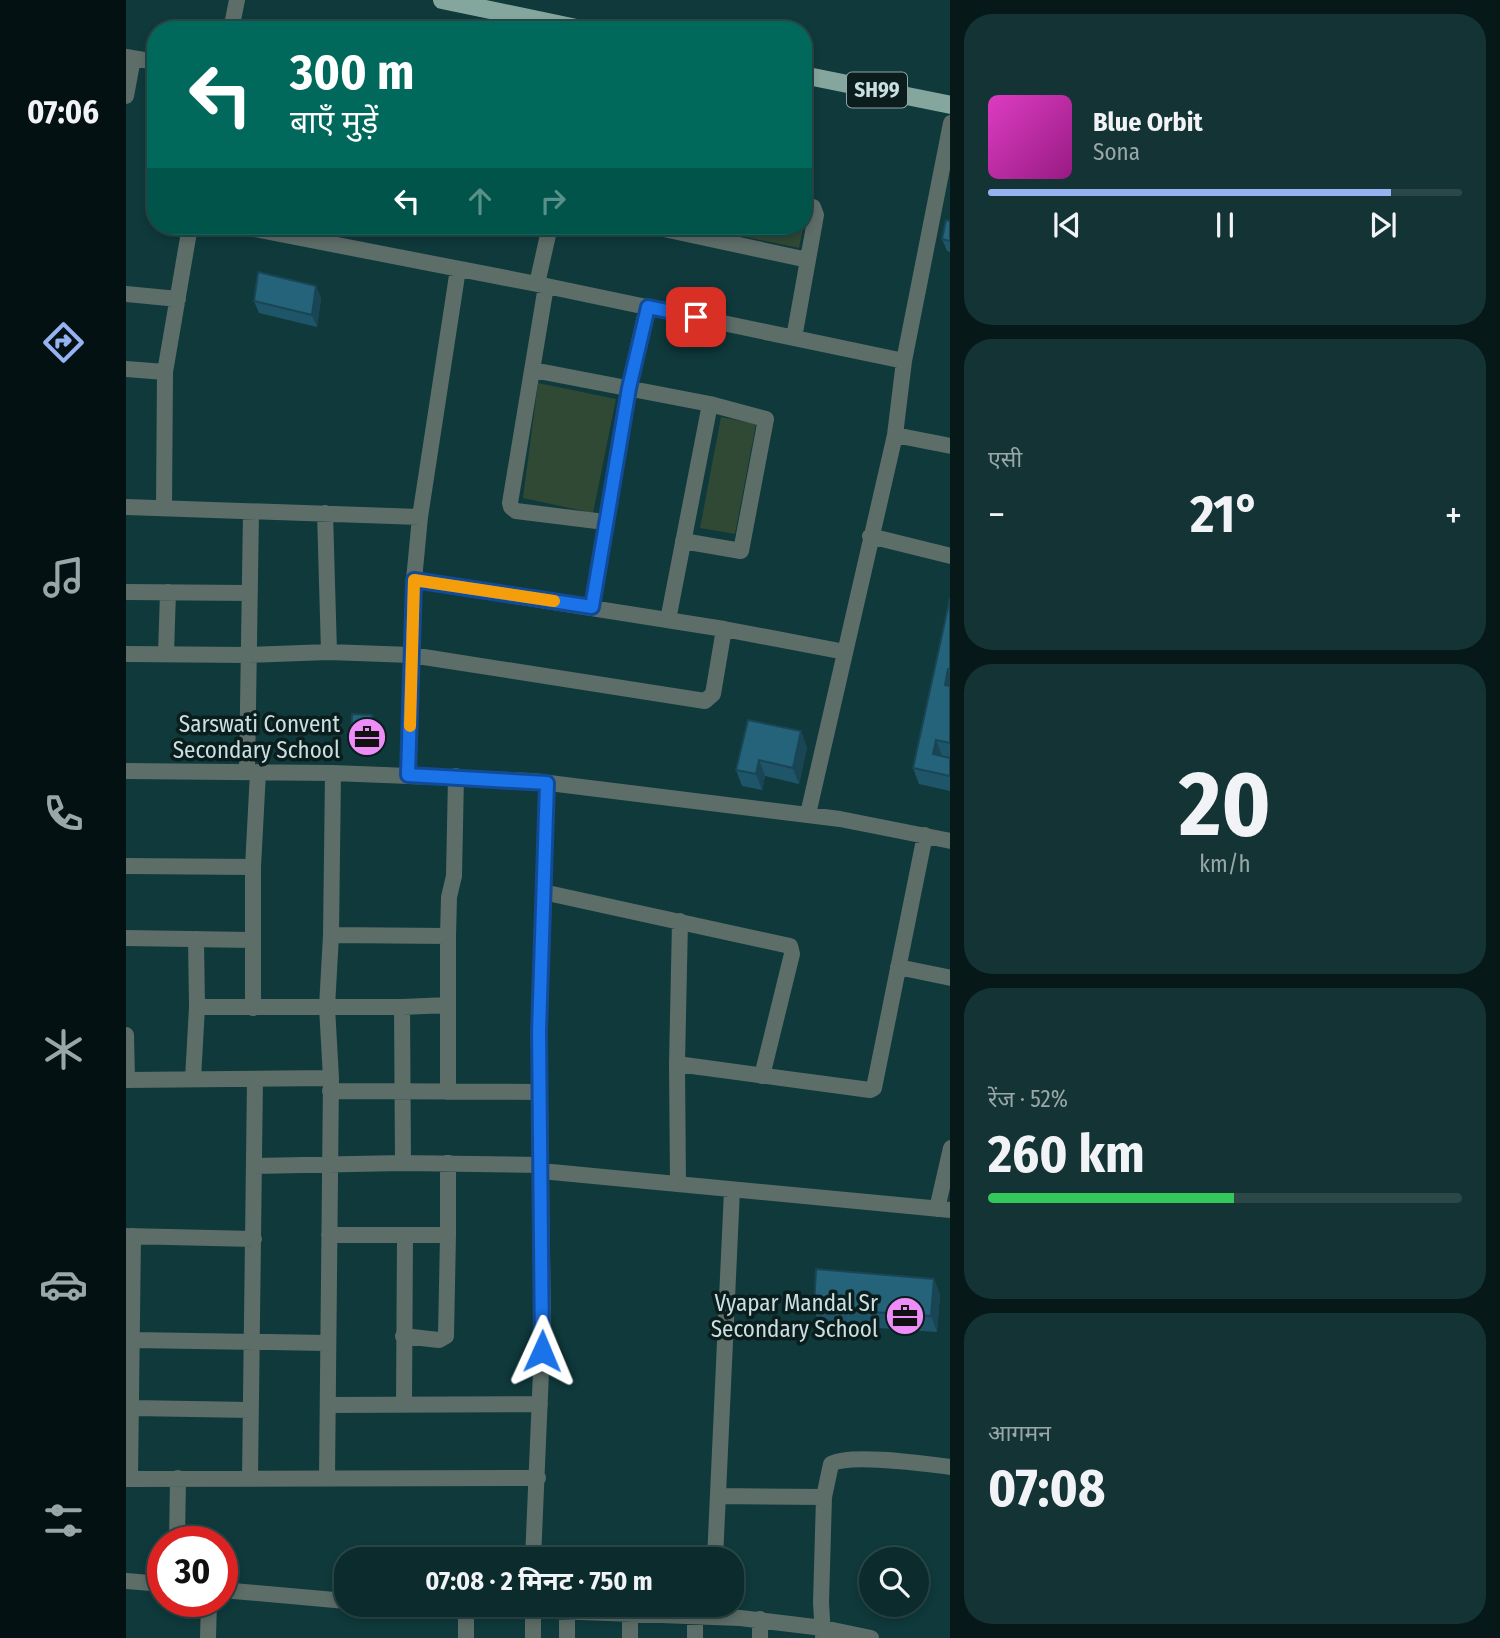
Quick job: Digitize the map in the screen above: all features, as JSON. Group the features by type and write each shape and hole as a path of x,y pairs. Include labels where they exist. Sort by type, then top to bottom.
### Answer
{"main road":[{"path":"442,0 543,21"},
{"name":"SH99","path":"812,77 950,105"}],"street":[{"path":"232,21 237,0"},
{"path":"126,96 129,57 147,60"},
{"path":"808,814 895,435 904,361 950,123"},
{"path":"793,338 816,211 812,207"},
{"path":"164,507 165,372 189,235"},
{"path":"302,235 904,361"},
{"path":"549,235 533,370 510,507 605,522"},
{"path":"692,235 808,260"},
{"path":"408,775 414,580 420,517 458,269"},
{"path":"126,294 178,299"},
{"path":"592,607 629,388 648,307"},
{"path":"126,369 165,372"},
{"path":"533,370 710,404 764,418 766,421 742,550 737,552 683,541"},
{"path":"668,620 710,404"},
{"path":"895,435 950,446"},
{"path":"126,507 420,517"},
{"path":"251,512 248,655 253,772 253,1008"},
{"path":"325,513 329,652"},
{"path":"870,536 950,556"},
{"path":"414,580 724,629 845,652"},
{"path":"126,592 250,593"},
{"path":"166,654 168,592"},
{"path":"126,654 248,655 329,652 411,655 705,701 712,698 724,629"},
{"path":"126,771 456,776 547,783 808,814 950,841"},
{"path":"327,1477 330,1084 327,1007 331,935 333,773"},
{"path":"447,1092 447,936 449,897 454,876 456,776"},
{"path":"534,1547 542,1325 539,1031 547,783"},
{"path":"677,1064 872,1090 876,1083 925,835"},
{"path":"126,866 253,867"},
{"path":"543,892 792,948 762,1076"},
{"path":"678,1185 680,921"},
{"path":"331,935 447,936"},
{"path":"126,938 252,940"},
{"path":"193,1079 197,1007 196,939"},
{"path":"898,967 950,978"},
{"path":"197,1007 448,1005"},
{"path":"402,1007 403,1163"},
{"path":"126,1035 127,1080 255,1079 330,1084 402,1093 539,1092"},
{"path":"250,1478 255,1079"},
{"path":"254,1166 449,1163 541,1168 678,1185 944,1210 950,1148"},
{"path":"403,1336 439,1340 446,1336 449,1163"},
{"path":"716,1547 732,1190"},
{"path":"329,1235 449,1235"},
{"path":"254,1239 130,1236 133,1340 128,1479 538,1478"},
{"path":"404,1405 405,1236"},
{"path":"133,1340 328,1343"},
{"path":"328,1405 540,1405"},
{"path":"132,1408 251,1410"},
{"path":"823,1633 821,1603 824,1497 829,1467 838,1461 895,1461 950,1467"},
{"path":"177,1526 178,1478"},
{"path":"718,1496 824,1497"},
{"path":"126,1581 147,1583"},
{"path":"238,1591 334,1600"},
{"path":"744,1616 823,1633 871,1638"},
{"path":"208,1638 209,1617"},
{"path":"466,1617 466,1638"},
{"path":"533,1617 533,1638"},
{"path":"567,1617 567,1638"},
{"path":"630,1617 630,1638"},
{"path":"695,1617 695,1638"},
{"path":"760,1619 760,1638"}],"green space":[{"path":"737,235 802,235 799,248"},
{"path":"538,383 616,399 593,513 523,498"},
{"path":"721,417 756,424 735,534 700,528"}],"building":[{"path":"946,220 950,221 950,241 942,239"},
{"path":"258,272 316,286 312,315 254,301"},
{"path":"950,598 950,669 945,685 950,686 950,743 936,740 933,754 950,758 950,776 913,768"},
{"path":"352,714 372,715 372,738 351,737"},
{"path":"748,720 801,731 793,768 759,760 756,774 736,770"},
{"path":"816,1269 934,1279 931,1316 814,1308"}],"slow traffic":[{"path":"410,726 414,580 554,601"}],"place":[{"name":"Sarswati Convent Secondary School","path":"367,737"},
{"name":"Vyapar Mandal Sr Secondary School","path":"905,1316"}],"route":[{"path":"542,1351 539,1031 547,783 408,775 414,580 592,607 629,388 648,307 696,317"}]}
